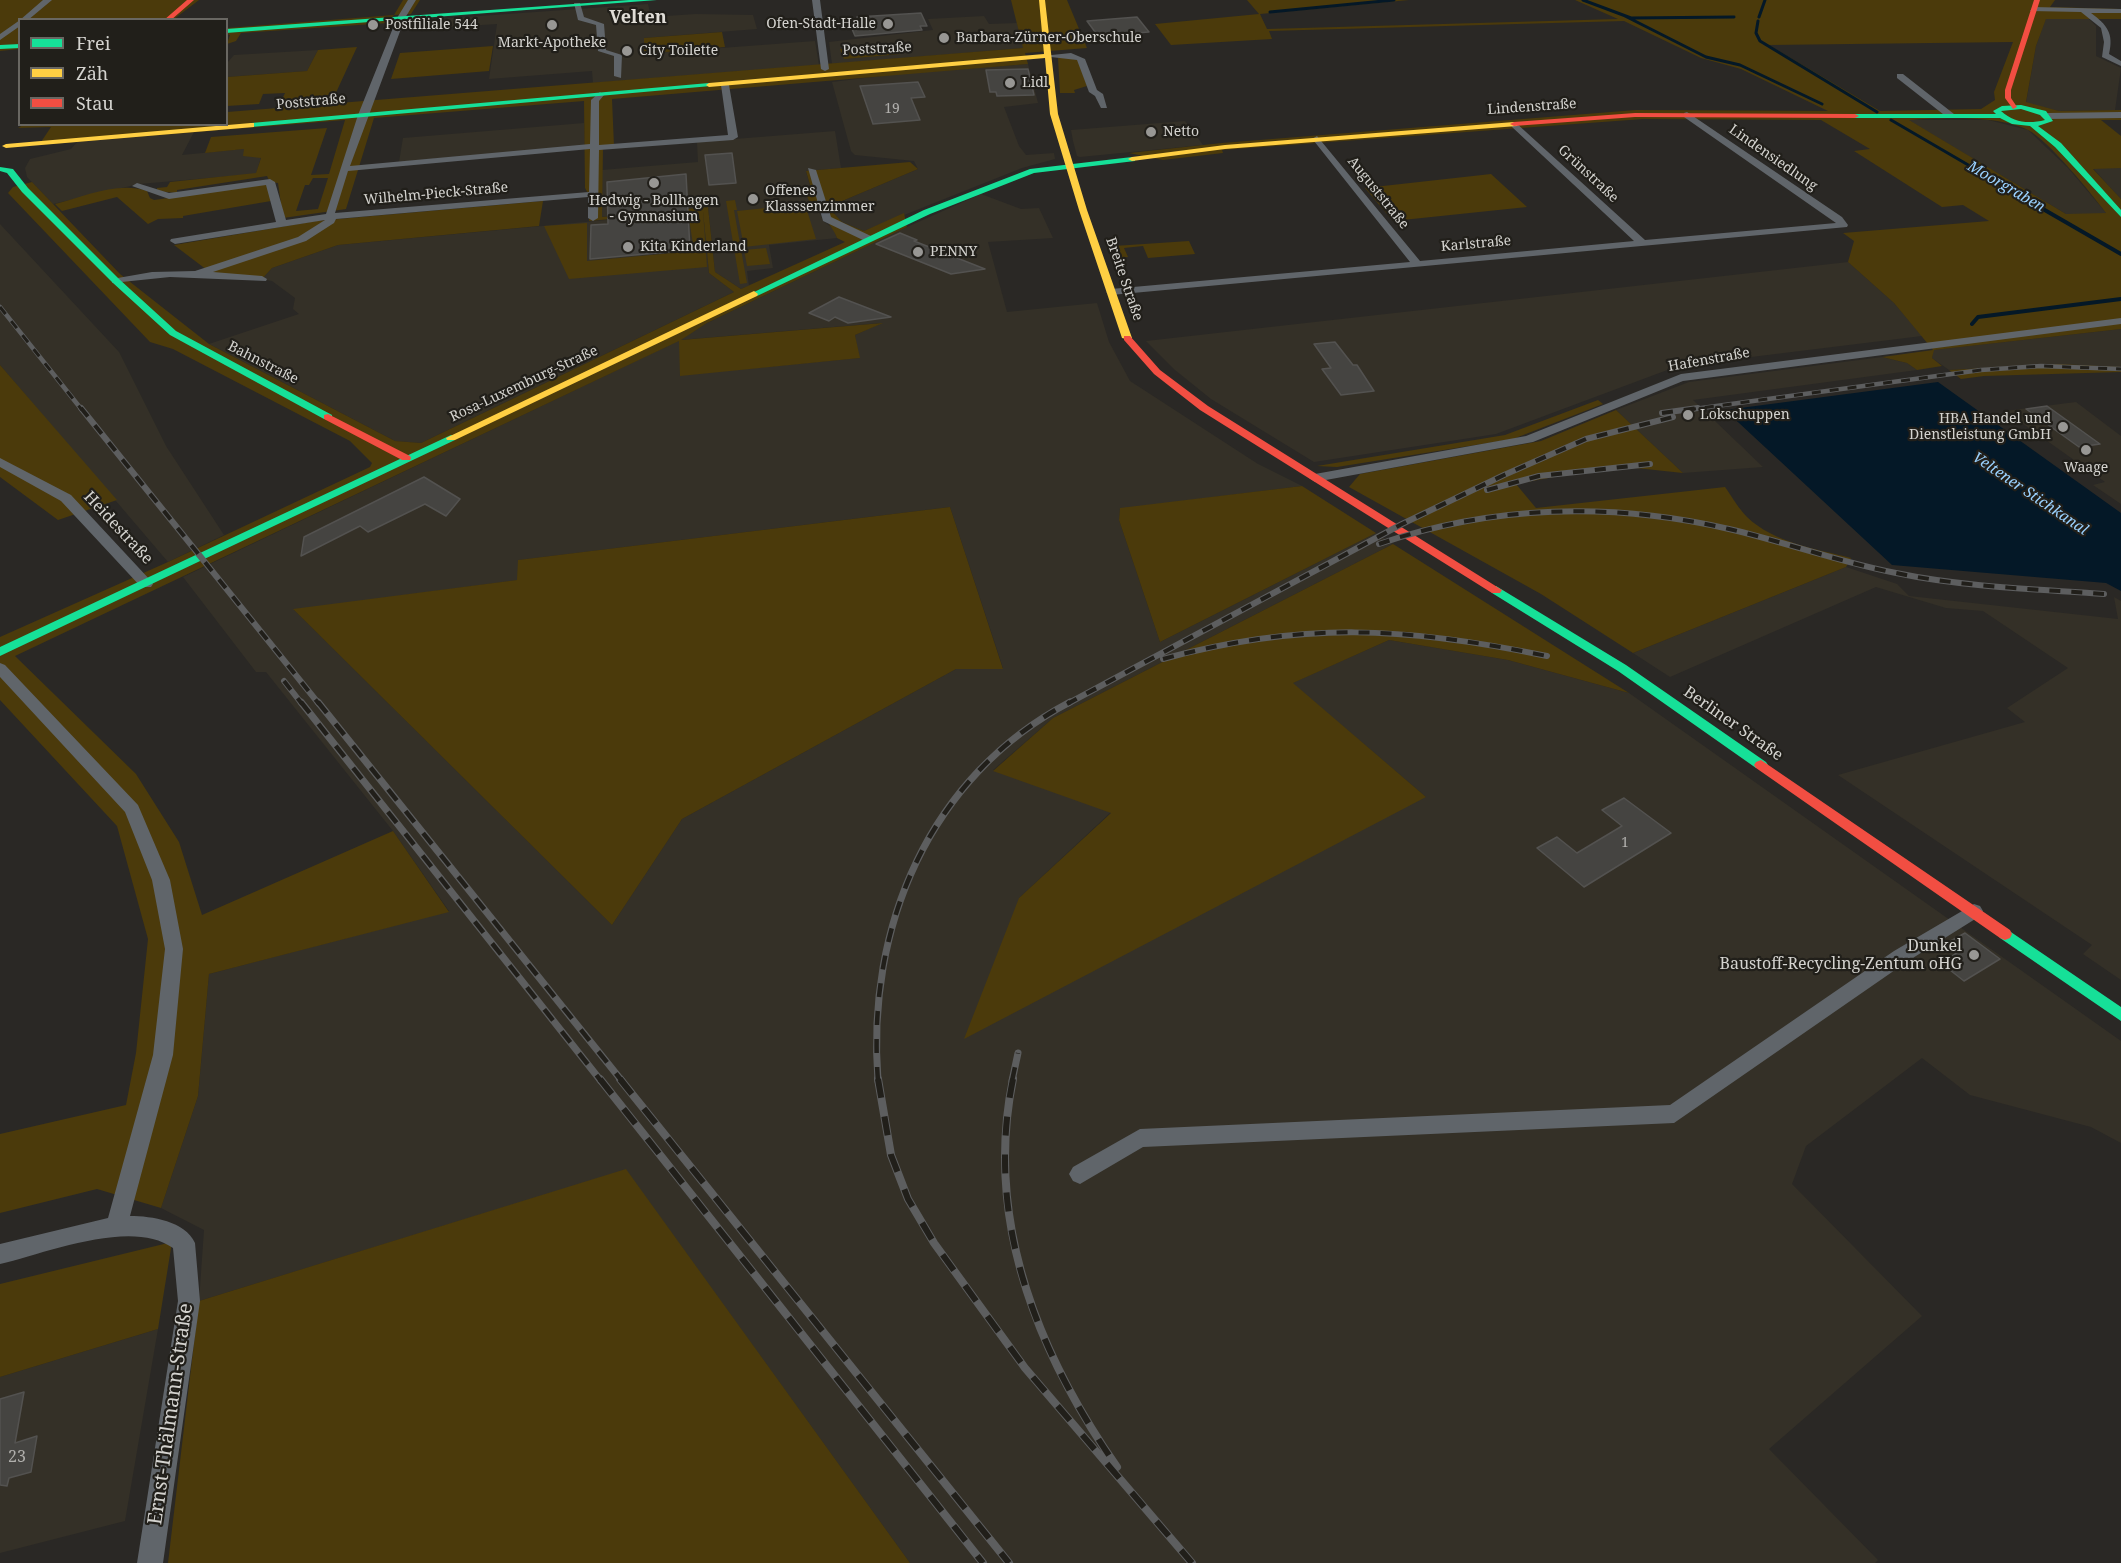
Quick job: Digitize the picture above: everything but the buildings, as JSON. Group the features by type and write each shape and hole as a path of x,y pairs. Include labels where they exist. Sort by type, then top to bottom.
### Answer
{"main road":[{"path":"169,18 191,0"},
{"path":"228,31 654,0"},
{"name":"Breite Straße","path":"1042,0 1051,100 1069,165 1126,338 1139,356 1162,380 1315,478"},
{"path":"2013,107 2007,94 2035,4"},
{"path":"0,47 18,46"},
{"name":"Poststraße","path":"228,121 826,74 1028,55 1046,56"},
{"name":"Poststraße","path":"604,92 725,85 826,74"},
{"path":"2000,116 1998,109 2013,107 2030,109 2048,116 2049,121 2033,125"},
{"name":"Poststraße","path":"228,117 364,110"},
{"name":"Lindenstraße","path":"1069,165 1317,139 1635,115 2000,116 2033,125"},
{"path":"2033,125 2058,145 2121,215"},
{"path":"3,149 28,137 114,126"},
{"name":"Poststraße","path":"28,137 165,126"},
{"name":"Bahnstraße","path":"28,137 5,170 116,281 173,333 195,347 406,458"},
{"name":"Rosa-Luxemburg-Straße","path":"3,647 146,584 869,239 989,186 1034,171 1069,165"},
{"name":"Berliner Straße","path":"1315,478 1622,668 2121,1015"}],"street":[{"path":"26,18 48,0"},
{"path":"194,274 302,239 330,221 332,216 330,210 364,110 401,18 412,0"},
{"path":"816,0 826,74"},
{"path":"2035,4 2084,11 2121,11"},
{"path":"577,5 580,18 600,24 602,51 618,55 618,74"},
{"path":"2084,11 2105,27 2108,42 2105,55 2121,64"},
{"path":"0,38 18,24"},
{"path":"1046,56 1071,55 1081,59 1094,92 1099,94 1104,106"},
{"path":"1900,76 1951,116"},
{"path":"344,169 733,137 725,85"},
{"path":"593,218 595,100 604,92"},
{"name":"Lindensiedlung","path":"1687,115 1838,219 1843,225"},
{"path":"2048,116 2121,115"},
{"name":"Grünstraße","path":"1515,124 1643,244"},
{"name":"Auguststraße","path":"1317,139 1417,264"},
{"path":"811,170 826,219 869,239"},
{"path":"137,186 150,188 156,195 169,196 270,182 281,222"},
{"name":"Wilhelm-Pieck-Straße","path":"175,241 281,222 332,216 594,194"},
{"name":"Karlstraße","path":"1111,292 1843,225"},
{"path":"116,281 136,276 194,274 262,279"},
{"name":"Hafenstraße","path":"1315,478 1529,439 1681,378 2121,321"},
{"name":"Heidestraße","path":"0,462 66,498 146,584"},
{"path":"0,668 132,809 161,880 174,949 163,1054 116,1227 0,1254"},
{"path":"1080,1174 1140,1138 1674,1114 1901,956 1974,911"},
{"name":"Ernst-Thälmann-Straße","path":"116,1227 158,1228 184,1243 189,1301 150,1563"}],"shaded area":[{"path":"0,0 199,0 175,18 18,18 18,49 0,51"},
{"path":"403,0 420,0 411,14 394,15"},
{"path":"1011,0 1067,0 1087,48 1025,53 1028,64 612,99 614,146 603,147 602,217 708,207 715,272 741,289 845,242 837,238 816,204 810,204 806,193 812,192 806,171 910,162 918,169 828,207 842,222 864,231 904,213 907,227 707,323 681,340 883,323 855,335 860,358 680,376 679,341 15,656 136,774 179,842 202,915 393,831 449,912 209,974 198,1096 161,1208 97,1189 0,1213 0,1134 126,1105 136,1053 148,939 117,826 0,700 0,637 168,562 370,467 372,463 350,441 173,349 150,342 8,193 13,187 32,182 120,274 209,344 395,441 421,443 734,292 709,273 703,211 707,267 569,279 544,226 587,223 587,261 694,251 688,212 589,221 590,197 585,188 584,101 374,118 346,209 283,218 278,183 270,182 267,176 177,190 177,193 157,191 157,188 167,187 170,182 256,173 261,158 243,156 244,149 205,153 211,137 327,128 311,175 329,174 345,120 39,145 51,127 18,128 21,126 228,126 228,112 278,108 285,93 263,94 259,104 228,106 228,77 307,71 318,50 357,47 334,97 292,100 289,107 1023,48","holes":["313,178 328,178 318,209 296,211 305,185 309,185"]},
{"path":"1247,0 1409,0 1260,14 1267,29 1618,19 1575,0 2055,0 2050,7 2121,9 2121,19 2046,19 2036,46 2026,102 2059,111 2121,110 2121,120 2101,120 2121,136 2121,168 2093,169 2121,199 2121,329 1934,350 1932,358 1942,366 1917,370 1907,363 1882,357 1933,350 1894,303 1848,262 1854,241 1843,233 1989,221 1963,205 1942,207 1854,151 1870,149 1821,120 1643,119 1222,150 1223,153 1163,160 1129,153 1222,143 1636,110 1828,111 1741,69 1701,58 1624,21 1269,31 1272,39 1171,45 1155,24 1259,14","holes":["2013,42 1994,92 1995,100 1981,109 1880,111 1769,45","1953,118 1986,120 2016,125 2028,130 2058,156 2106,213 2066,214 1909,120"]},
{"path":"648,4 651,17 696,14 753,15 757,29 644,38 645,51 654,53 815,41 819,65 593,83 592,71 489,79 497,24 406,30 410,21"},
{"path":"394,15 388,23 241,33 236,41 228,44 230,35 228,28"},
{"name":"Barbara-Zürner-Oberschule","path":"984,16 989,24 1017,23 1024,48 832,64 829,42 933,30 928,19"},
{"path":"2046,18 2089,19 2096,26 2096,56 2121,68 2115,110 2059,111 2026,103 2036,46"},
{"path":"722,32 725,47 654,53 644,51 644,38"},
{"path":"895,44 901,54 844,59 840,49"},
{"path":"493,46 489,71 391,79 400,53"},
{"path":"318,50 307,71 228,77 228,62 234,55"},
{"path":"1058,58 1078,60 1087,86 1074,90 1075,93 1060,93"},
{"path":"1028,64 1038,103 1004,107 1019,146 1026,155 1054,153 1055,159 1022,168 864,231 842,222 828,207 918,169 914,161 855,155 851,151 832,82 897,74"},
{"path":"1908,120 1988,120 2028,130 2068,168 2107,214 2066,214"},
{"path":"1185,121 1203,145 1080,157 1077,156 1071,130"},
{"path":"584,123 585,146 399,162 403,138"},
{"path":"835,131 841,168 806,171 812,193 807,194 810,204 816,204 823,221 833,228 837,238 769,245 773,268 747,271 749,286 741,289 715,272 708,207 601,217 602,170 698,162 697,142"},
{"path":"194,132 182,155 264,147 256,174 139,184 53,204 27,177 25,168 30,159 71,149 77,142"},
{"path":"2093,168 2121,168 2121,199 2107,184"},
{"path":"1491,174 1527,207 1393,221 1365,188"},
{"path":"268,184 271,201 183,216 183,218 158,219 148,224 117,197 62,211 55,204 113,189 136,188 147,191 150,198 154,200"},
{"path":"981,194 1021,209 1039,208 1053,238 988,242 1007,312 1097,303 1109,342 1130,381 1258,464 1302,486 1120,509 1119,520 1160,642 1376,533 1393,544 1053,718 993,770 1111,812 1019,898 1426,797 1292,683 1389,640 1508,660 1629,693 2121,1041 2121,1143 2091,1127 1970,1095 1922,1058 1806,1146 1792,1184 1922,1316 1769,1449 1878,1560 1875,1563 910,1563 626,1170 199,1301 204,1230 161,1208 198,1096 209,974 449,911 393,831 266,672 256,672 183,577 680,340 707,323","holes":["881,323 855,335 859,358 680,375 680,340","950,507 1003,668 956,669 682,819 612,925 294,610 518,580 519,560"]},
{"path":"735,200 737,210 734,210 747,283 740,284 726,201"},
{"path":"543,201 539,226 338,245 272,268 262,279 194,275 207,270 174,245 316,221"},
{"path":"805,204 816,239 744,247 737,211"},
{"path":"703,211 709,273 734,292 421,443 395,441 209,344 299,314 293,309 295,298 272,281 262,279 272,268 338,245"},
{"path":"0,224 119,352 166,446 224,535 168,562 0,365"},
{"path":"1189,241 1195,254 1148,258 1143,246 1124,248 1128,257 1119,258 1114,246"},
{"path":"766,248 770,264 747,266 744,250"},
{"path":"1848,262 1894,303 1922,336 1678,366 1496,434 1314,462 1211,399 1175,370 1146,341"},
{"path":"2121,329 2121,367 2058,364 1949,370 1932,358 1933,350"},
{"path":"1882,357 1907,363 1917,370 1693,400 1763,467 1683,473 1616,410 1689,382"},
{"path":"2058,364 2121,367 2121,372 1984,376 1961,379 1949,370"},
{"path":"0,365 117,500 58,520 0,477"},
{"path":"1598,400 1603,404 1513,439 1337,467 1317,466 1505,435"},
{"path":"2076,402 2121,436 2121,504 2093,485 2105,482 2005,411"},
{"path":"1616,410 1683,473 1636,468 1570,474 1516,484 1536,508 1725,487 1738,507 1758,526 1796,544 1851,558 1846,567 1633,653 1541,594 1349,487 1360,474 1541,441"},
{"path":"1302,486 1376,533 1160,642 1119,520 1120,508"},
{"path":"950,507 1003,669 956,669 682,819 612,925 293,609 517,580 518,560"},
{"path":"1393,544 1629,693 1508,660 1389,640 1293,683 1426,797 964,1039 1019,898 1111,813 993,771 1053,718"},
{"path":"1846,567 1897,584 1909,596 2118,619 2114,597 2121,601 2121,980 2083,954 2092,945 1838,775 2025,722 2007,708 2068,668 1983,611 1946,608 1876,587 1670,677 1633,653"},
{"path":"626,1169 910,1563 168,1563 199,1301"},
{"path":"172,1242 158,1329 0,1377 0,1284"},
{"path":"158,1329 125,1521 0,1553 0,1377"}],"water":[{"name":"Veltener Stichkanal","path":"1938,382 2121,513 2121,591 2106,583 1892,565 1725,410"}],"waterway":[{"path":"1270,12 1394,0"},
{"path":"1583,0 1631,18 1734,17"},
{"name":"Moorgraben","path":"1759,17 1765,0"},
{"path":"1625,16 1706,57 1740,65 1822,104"},
{"name":"Moorgraben","path":"1758,21 1756,33 1760,41 1877,112"},
{"name":"Moorgraben","path":"1891,120 1994,180"},
{"name":"Moorgraben","path":"1991,179 2121,254"},
{"name":"Moorgraben","path":"1972,324 1978,317 2121,299"}],"railway":[{"path":"0,307 82,410"},
{"path":"1687,410 1981,370 2041,366 2121,369"},
{"path":"81,408 319,704"},
{"path":"1662,413 1698,408"},
{"path":"1067,704 1402,524 1504,475 1586,439 1673,417"},
{"path":"1487,490 1539,476 1650,464"},
{"path":"1379,544 1465,521 1509,515 1552,512 1641,514 1729,529 1854,563 1922,578 2000,587 2104,594"},
{"path":"1163,659 1263,638 1355,632 1447,639 1547,656"},
{"path":"284,681 302,704"},
{"path":"301,702 601,1081"},
{"path":"318,702 622,1081"},
{"path":"878,1081 877,1024 883,967 896,913 917,861 944,814 979,771 1021,733 1070,702"},
{"path":"1012,1081 1018,1053"},
{"path":"600,1079 983,1563"},
{"path":"620,1079 1009,1563"},
{"path":"878,1079 891,1155 908,1199 934,1243 1025,1368 1192,1563"},
{"path":"1013,1079 1006,1131 1006,1183 1012,1233 1024,1283 1041,1331 1063,1378 1088,1423 1117,1467"}],"traffic: fast":[{"path":"228,31 654,0"},
{"path":"0,47 18,46"},
{"path":"251,125 709,85"},
{"path":"2021,107 2043,113 2049,121 2021,124 2008,120 1997,111 2002,108 2021,107"},
{"path":"1855,116 2000,116"},
{"path":"2033,125 2058,145 2121,215"},
{"path":"754,294 927,212 1033,171 1132,159"},
{"path":"0,169 10,171 25,190 116,281 173,333 328,417"},
{"path":"0,652 451,438"},
{"path":"1496,590 1622,668 1761,765"},
{"path":"2005,934 2121,1015"}],"traffic: slow":[{"path":"1042,0 1054,114 1083,210 1127,338"},
{"path":"709,85 1046,56"},
{"path":"1132,159 1225,147 1514,124"},
{"path":"6,146 251,125"},
{"path":"451,438 754,294"}],"traffic: jam":[{"path":"169,18 191,0"},
{"path":"2013,107 2008,98 2008,90 2037,0"},
{"path":"1514,124 1635,115 1855,116"},
{"path":"1127,338 1157,372 1204,408 1496,590"},
{"path":"328,417 406,458"},
{"path":"1761,765 2005,934"}],"place":[{"name":"Ofen-Stadt-Halle","path":"888,24"},
{"name":"Postfiliale 544","path":"373,25"},
{"name":"Markt-Apotheke","path":"552,25"},
{"name":"Barbara-Zürner-Oberschule","path":"944,38"},
{"name":"City Toilette","path":"627,51"},
{"name":"Lidl","path":"1010,83"},
{"name":"Netto","path":"1151,132"},
{"name":"Hedwig - Bollhagen - Gymnasium","path":"654,183"},
{"name":"Offenes Klasssenzimmer","path":"753,199"},
{"name":"Kita Kinderland","path":"628,247"},
{"name":"PENNY","path":"918,252"},
{"name":"Lokschuppen","path":"1688,415"},
{"name":"HBA Handel und Dienstleistung GmbH","path":"2063,427"},
{"name":"Waage","path":"2086,450"},
{"name":"Dunkel Baustoff-Recycling-Zentum oHG","path":"1974,955"}],"district":[{"name":"Velten","path":"638,18"}]}
